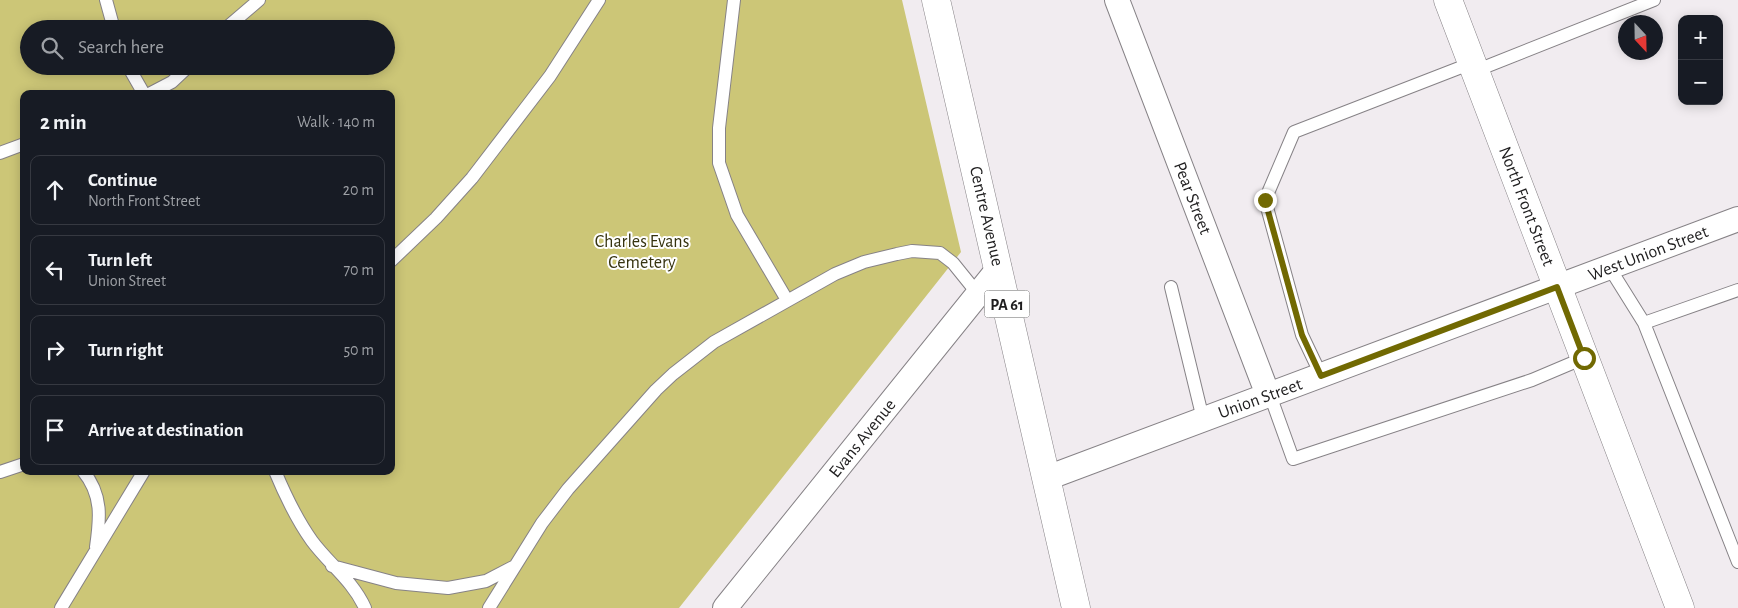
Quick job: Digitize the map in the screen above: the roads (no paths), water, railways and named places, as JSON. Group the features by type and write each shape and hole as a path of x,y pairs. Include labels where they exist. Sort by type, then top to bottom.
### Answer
{"street":[{"name":"Centre Avenue","path":"936,0 1076,608"},
{"name":"Pear Street","path":"1117,0 1269,395"},
{"name":"North Front Street","path":"1448,0 1680,608"},
{"name":"West Union Street","path":"1557,287 1738,219"},
{"name":"Evans Avenue","path":"725,608 999,268"},
{"name":"Union Street","path":"1047,478 1557,287"}],"lane":[{"path":"106,0 112,20"},
{"path":"236,20 259,0"},
{"path":"395,257 436,218 472,178 550,76 599,0"},
{"path":"734,0 718,128 719,163 737,215 787,300"},
{"path":"1321,376 1302,335 1265,200 1294,132 1445,74 1474,67 1654,0"},
{"path":"133,75 142,90"},
{"path":"157,90 172,82 180,75"},
{"path":"0,153 20,146"},
{"path":"490,608 542,523 568,488 656,390 714,342 835,274 864,262 912,251 940,253 953,263 978,294"},
{"path":"1609,267 1644,323 1738,562"},
{"path":"1171,287 1203,420"},
{"path":"1644,323 1738,290"},
{"path":"1269,395 1293,459 1532,380 1584,358"},
{"path":"0,472 20,465"},
{"path":"86,475 91,483 99,507 100,521 95,552"},
{"path":"61,608 142,475"},
{"path":"277,475 311,540 332,566 350,583 361,598 365,608"},
{"path":"332,566 396,583 448,588 486,581 515,566"}],"park label":[{"name":"Charles Evans Cemetery","path":"642,251"}]}
